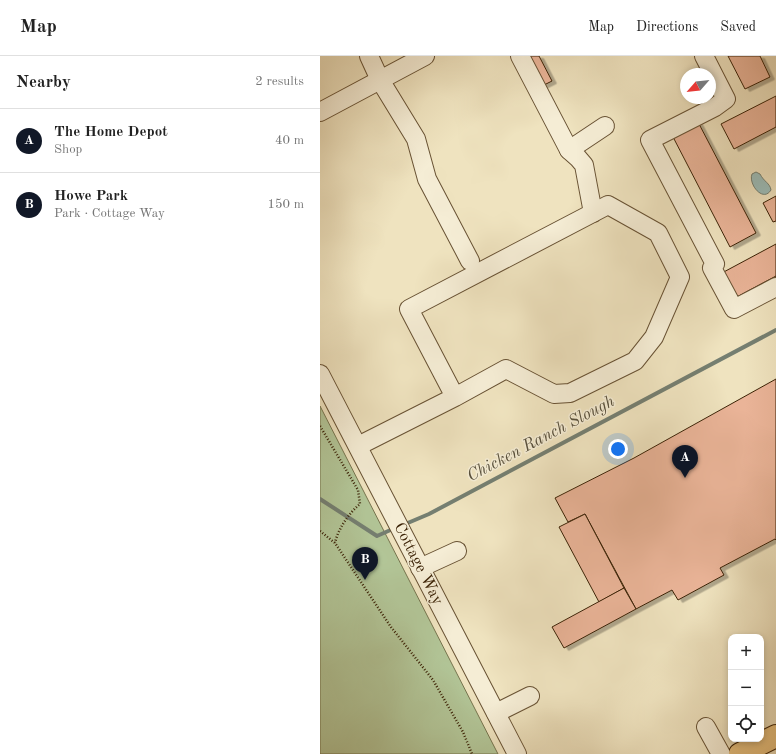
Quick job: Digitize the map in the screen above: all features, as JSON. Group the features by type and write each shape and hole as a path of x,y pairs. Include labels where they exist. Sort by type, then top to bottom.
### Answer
{"main road":[{"path":"740,754 776,736"}],"street":[{"path":"369,56 380,80 416,139 426,179 470,261"},
{"path":"320,112 425,56"},
{"path":"520,56 569,150 584,165 593,213"},
{"path":"704,56 726,99 715,107 650,140 715,264 712,268 734,309 776,287"},
{"path":"569,150 605,126"},
{"path":"358,446 455,397 506,369 554,394 570,393 635,361 654,337 680,277 658,233 608,205 409,309 455,397"},
{"name":"Cottage Way","path":"320,374 517,754"},
{"path":"420,568 457,551"},
{"path":"496,713 530,696"},
{"path":"706,727 721,754"}],"path":[{"path":"320,426 358,490 360,504 353,510 336,534 335,543"},
{"path":"320,531 335,543 391,627 433,680 463,732 472,754"}],"green space":[{"path":"320,406 498,754 320,754"}],"water":[{"path":"756,172 760,174 769,186 771,190 768,193 760,193 754,187 751,178 752,174"}],"building":[{"path":"527,56 539,56 552,81 542,86"},
{"path":"728,56 760,56 770,77 745,89"},
{"path":"776,96 776,127 734,149 721,124"},
{"path":"698,122 756,233 730,247 672,135"},
{"path":"776,196 776,221 773,222 763,203"},
{"path":"776,244 776,276 733,299 720,274"},
{"path":"776,379 776,540 775,539 720,568 724,575 678,600 672,590 636,609 585,514 568,522 555,498 634,458"},
{"path":"585,514 624,588 599,602 559,527"},
{"path":"624,588 636,609 564,648 552,627"}],"waterway":[{"name":"Chicken Ranch Slough","path":"403,525 429,514 776,330"},
{"name":"Chicken Ranch Slough","path":"320,499 377,536 395,528"}],"place":[{"name":"The Home Depot","path":"685,478"},
{"name":"Howe Park","path":"365,580"}]}
